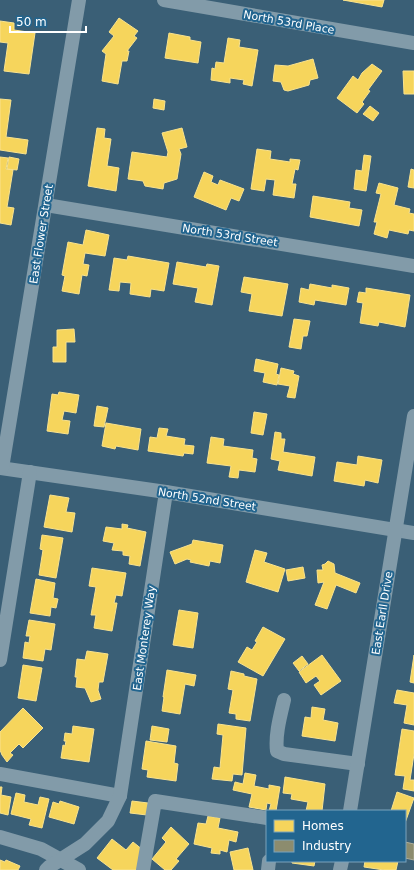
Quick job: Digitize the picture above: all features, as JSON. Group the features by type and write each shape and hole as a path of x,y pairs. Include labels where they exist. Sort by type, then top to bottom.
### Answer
{"street":[{"name":"East Flower Street","path":"1,468 79,0"},
{"name":"North 53rd Place","path":"164,0 414,42"},
{"name":"North 53rd Street","path":"46,205 414,266"},
{"name":"East Earll Drive","path":"350,810 395,530 411,456 414,416"},
{"name":"North 52nd Street","path":"1,468 166,492 414,533"},
{"path":"0,660 30,472"},
{"name":"East Monterey Way","path":"121,790 166,492"},
{"path":"284,700 279,723 277,751 284,754 358,764"},
{"path":"0,774 121,790 108,821 85,844 46,870"},
{"path":"143,870 156,801 266,818"},
{"path":"0,837 41,849 79,870"}],"building: Homes":[{"path":"343,0 384,0 382,7"},
{"path":"119,18 138,31 134,36 137,38 127,51 129,51 127,61 122,61 118,84 102,81 106,54 102,51 114,36 109,32"},
{"path":"0,21 14,23 14,30 35,33 29,74 4,71 8,43 0,42"},
{"path":"169,33 190,37 190,40 201,42 198,63 165,58"},
{"path":"228,38 240,40 239,47 258,50 252,86 243,84 244,80 230,78 230,83 211,80 212,68 215,69 216,62 224,63"},
{"path":"313,59 318,78 310,80 309,85 288,91 284,90 281,82 273,81 275,65 288,66"},
{"path":"372,64 382,71 368,90 370,91 362,102 364,104 357,113 337,98 353,76 358,80 362,73"},
{"path":"403,71 414,71 414,94 404,94"},
{"path":"0,99 11,100 6,137 28,140 26,154 0,150"},
{"path":"154,99 165,101 164,110 153,108"},
{"path":"370,106 379,113 373,121 363,114"},
{"path":"97,128 105,129 104,138 111,139 107,166 119,168 116,191 88,186"},
{"path":"182,128 187,147 179,149 181,154 177,179 164,183 163,189 145,186 143,181 128,179 132,152 167,157 168,152 162,133"},
{"path":"257,149 271,151 270,159 290,162 290,159 300,160 298,170 295,169 292,184 296,184 294,198 273,195 275,180 266,179 264,191 251,189"},
{"path":"364,155 371,156 366,191 354,189 356,170 362,171"},
{"path":"0,157 8,158 6,169 13,170 7,207 14,208 11,225 0,223"},
{"path":"9,157 19,159 17,170 7,169"},
{"path":"411,169 414,170 414,188 408,187"},
{"path":"204,172 213,176 211,182 218,185 220,180 244,189 239,201 231,198 226,210 194,197"},
{"path":"379,183 398,188 394,205 410,209 409,213 414,214 414,231 409,230 408,234 389,230 387,238 374,234 377,222 374,222 381,194 376,193"},
{"path":"313,196 350,202 349,208 362,210 359,226 310,217"},
{"path":"86,230 109,235 105,256 85,253 83,264 89,265 87,276 82,275 79,294 62,291 65,276 62,275 68,242 83,245"},
{"path":"128,256 169,263 164,291 151,289 150,297 130,294 131,283 120,282 119,291 109,290 114,258 127,260"},
{"path":"177,262 206,267 207,264 219,266 212,305 195,302 198,288 173,284"},
{"path":"244,277 288,284 282,316 249,311 252,294 241,292"},
{"path":"310,284 332,288 332,285 349,288 346,305 315,300 314,305 299,302 301,288 309,290"},
{"path":"366,288 410,295 405,327 379,322 378,326 360,323 363,303 357,302 359,292 366,293"},
{"path":"294,319 310,321 307,336 303,336 301,349 289,347"},
{"path":"74,329 75,342 66,342 66,362 53,362 53,347 57,347 57,330"},
{"path":"256,359 278,364 276,374 279,375 277,385 263,382 265,373 254,371"},
{"path":"281,368 294,371 293,374 299,376 295,398 287,397 290,386 278,384"},
{"path":"59,392 79,395 76,413 64,411 62,420 70,421 68,434 47,431 52,394 58,395"},
{"path":"97,406 108,408 104,427 94,426"},
{"path":"254,412 267,414 263,435 251,433"},
{"path":"106,423 141,429 138,450 116,446 115,449 102,446"},
{"path":"159,428 168,429 166,436 185,439 184,445 194,446 193,454 184,453 183,456 148,451 150,437 157,438"},
{"path":"275,432 281,433 281,439 285,439 283,452 315,457 312,476 278,470 280,461 271,459"},
{"path":"211,437 224,439 223,446 253,450 252,458 257,459 255,472 239,470 238,478 229,477 231,466 207,463"},
{"path":"358,456 382,460 378,483 365,480 364,486 334,481 337,462 357,465"},
{"path":"50,495 69,498 66,512 75,513 72,532 44,527"},
{"path":"122,524 128,525 127,528 146,532 140,566 129,564 130,556 123,555 123,551 112,550 114,543 103,541 106,527 122,529"},
{"path":"42,535 63,538 56,578 39,575 43,550 40,549"},
{"path":"193,540 223,545 220,563 210,561 209,566 190,562 191,560 187,559 175,564 170,552 192,544"},
{"path":"255,550 267,553 264,562 285,569 278,592 246,582"},
{"path":"328,561 334,564 335,573 360,583 356,593 336,585 327,609 315,605 324,582 318,583 317,570 323,570 322,565"},
{"path":"303,567 305,578 288,581 286,570"},
{"path":"92,568 126,573 122,596 116,595 114,603 117,603 112,631 94,628 96,615 91,615 96,587 89,586"},
{"path":"36,579 55,583 53,598 58,599 56,608 51,607 50,616 30,613"},
{"path":"179,610 198,613 193,648 173,645"},
{"path":"29,620 55,624 51,650 45,649 43,661 23,658 25,642 29,643 30,636 26,636"},
{"path":"263,627 285,639 263,676 238,662 247,647 252,650"},
{"path":"87,651 108,654 103,682 99,682 98,690 101,699 91,702 85,688 76,687 77,677 75,677 77,659 85,660"},
{"path":"322,655 341,681 321,695 314,685 320,681 316,676 306,683 299,672"},
{"path":"414,655 414,683 410,682"},
{"path":"302,656 308,664 299,671 293,663"},
{"path":"23,665 42,668 36,701 18,698"},
{"path":"167,670 196,675 194,686 185,684 180,714 162,711"},
{"path":"231,671 257,679 250,721 236,719 236,714 229,713 233,690 228,689"},
{"path":"397,690 414,693 414,725 404,723 407,705 394,703"},
{"path":"312,707 325,709 323,720 338,723 335,741 302,736 305,717 311,718"},
{"path":"23,708 43,728 23,748 19,744 10,753 13,755 7,762 0,750 0,732"},
{"path":"218,724 246,728 242,775 233,774 232,781 212,779 214,767 220,768 223,735 217,734"},
{"path":"73,726 94,729 89,762 61,758 63,745 65,746 66,741 64,741 65,733 72,734"},
{"path":"152,726 169,729 167,742 150,740"},
{"path":"402,729 414,731 414,754 410,780 414,780 414,791 403,789 405,776 395,775"},
{"path":"146,741 176,746 174,763 178,764 176,781 147,777 148,770 142,769"},
{"path":"245,773 256,775 254,786 269,789 269,785 280,787 276,810 269,810 271,804 267,803 266,810 249,807 252,794 233,790 235,782 243,784"},
{"path":"285,777 325,784 322,810 306,810 308,802 291,799 292,794 283,793"},
{"path":"0,787 2,787 1,795 11,797 8,815 0,813"},
{"path":"397,792 414,798 406,820 406,810 391,810"},
{"path":"16,793 25,795 24,802 38,805 40,797 49,799 42,828 29,825 31,819 11,814"},
{"path":"60,801 79,807 74,824 49,817 53,802 59,804"},
{"path":"132,801 148,803 147,815 130,813"},
{"path":"208,816 220,818 218,828 238,832 236,842 229,840 227,852 220,850 220,854 211,853 212,848 194,844 198,823 206,824"},
{"path":"171,827 189,844 176,859 179,861 171,870 165,870 152,859 166,842 162,838"},
{"path":"112,839 126,850 133,842 143,850 138,870 113,870 97,858"},
{"path":"248,848 253,870 234,870 230,852"},
{"path":"0,860 5,862 6,860 20,866 18,870 0,870"},
{"path":"292,862 315,862 314,866"},
{"path":"365,862 398,862 396,870 364,867"}],"building: Industry":[{"path":"406,842 414,844 414,860 406,858"}]}
